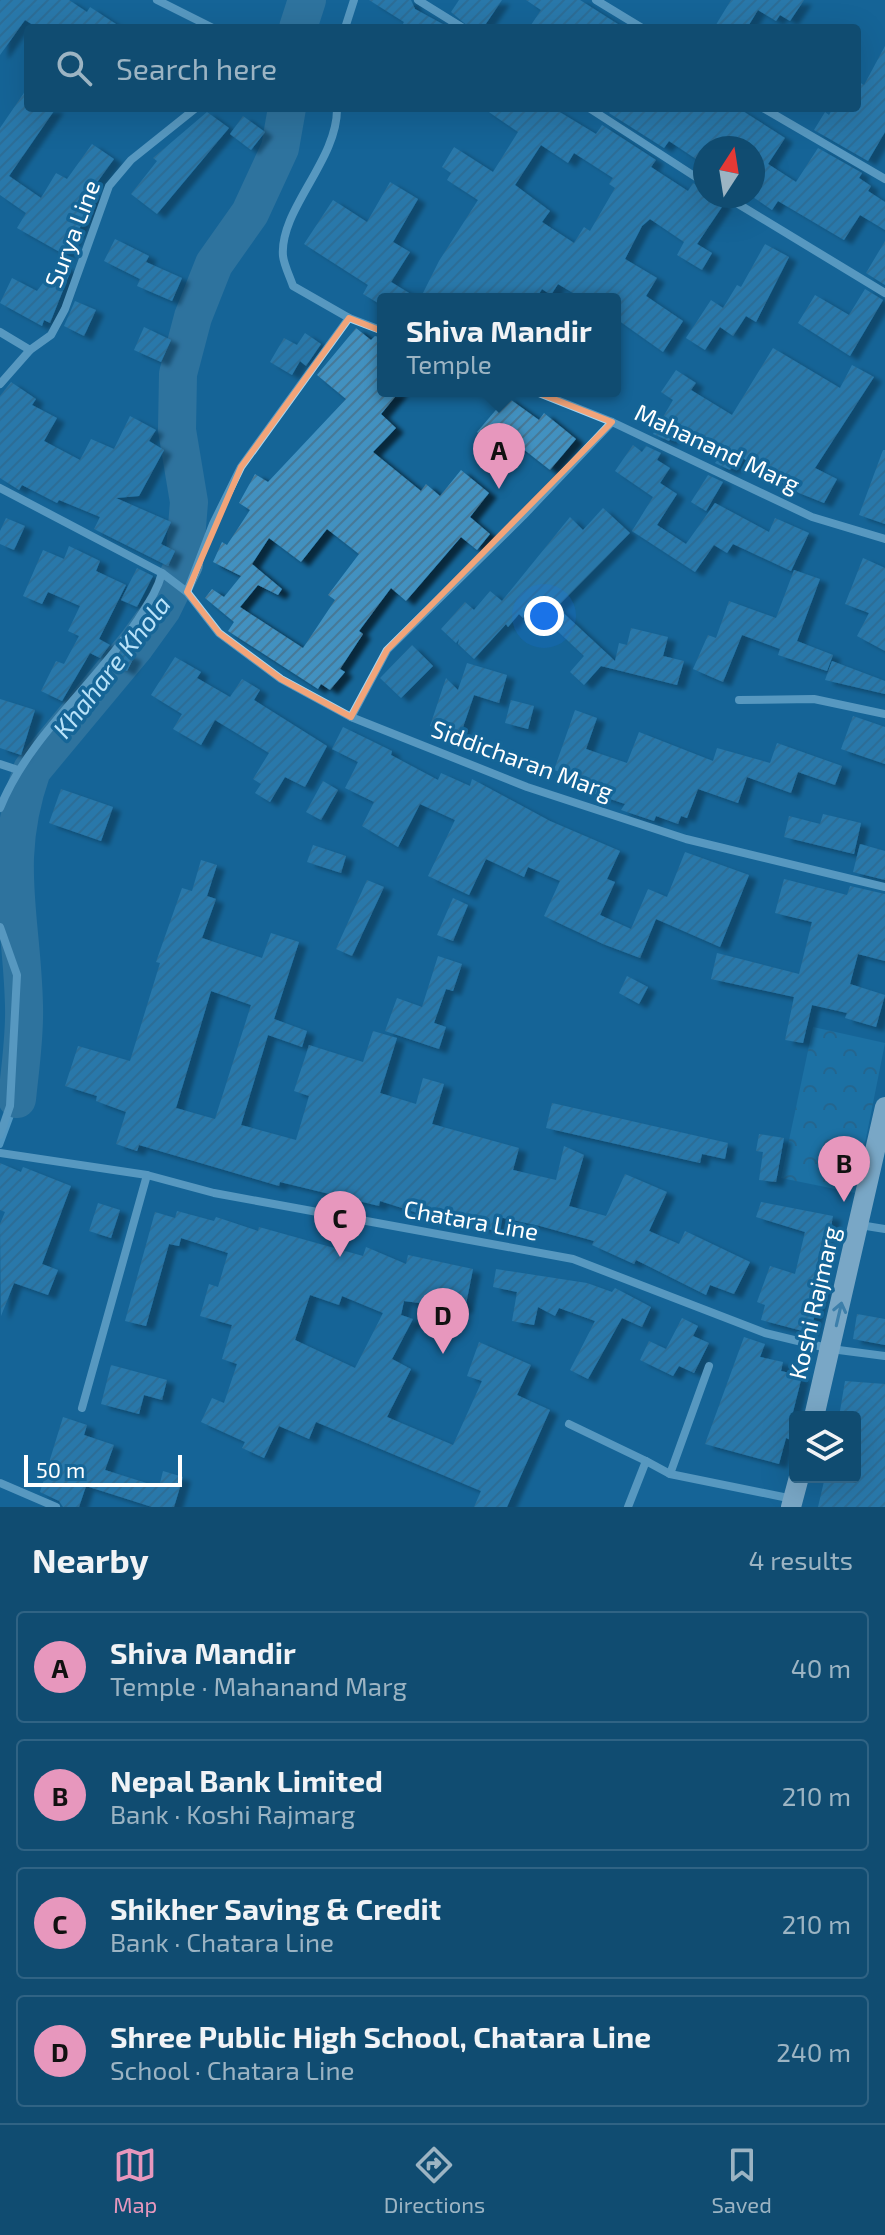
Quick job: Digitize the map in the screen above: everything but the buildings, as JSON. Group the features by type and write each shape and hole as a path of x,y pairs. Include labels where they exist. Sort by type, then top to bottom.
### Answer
{"main road":[{"name":"Koshi Rajmarg","path":"816,1411 885,1107"},
{"path":"792,1503 797,1483"}],"street":[{"path":"157,0 205,24"},
{"path":"346,24 354,0"},
{"path":"418,0 457,24"},
{"path":"596,0 635,24"},
{"name":"Surya Line","path":"0,384 30,350 51,335 65,309 109,186 149,143 191,112"},
{"path":"336,112 328,150 294,212 282,254 293,286 349,318 377,329"},
{"path":"595,112 693,175"},
{"path":"770,112 885,179"},
{"path":"745,208 885,293"},
{"path":"187,592 213,524 241,467 349,318"},
{"path":"0,332 30,350"},
{"name":"Mahanand Marg","path":"549,397 612,422 812,517 885,539"},
{"path":"351,717 387,650 523,516 612,422"},
{"name":"Siddicharan Marg","path":"0,488 165,576 187,592 219,633 281,679 351,717 527,787 686,839 885,887"},
{"path":"0,808 18,770 113,658 165,576"},
{"path":"739,700 814,699 885,714"},
{"path":"0,764 18,770"},
{"path":"0,927 17,975 10,1106 0,1135"},
{"name":"Chatara Line","path":"5,1154 147,1175 214,1193 573,1259 765,1333 831,1349 885,1356"},
{"path":"82,1408 147,1175"},
{"path":"860,1225 885,1229"},
{"path":"670,1474 709,1366"},
{"path":"569,1424 670,1474 792,1503"},
{"path":"628,1507 646,1461"},
{"path":"0,1483 56,1507"}],"highlighted area":[{"path":"349,318 612,422 387,650 351,717 281,679 219,633 187,592 241,467"}],"green space":[{"path":"813,1027 885,1043 855,1193 781,1178"}],"waterway":[{"name":"Khahare Khola","path":"299,24 307,0"},
{"name":"Khahare Khola","path":"17,1099 24,1018 15,861 22,803 32,770 136,645 162,609 184,564 189,502 177,430 178,374 193,317 214,264 250,213 280,148 286,112"},
{"name":"Khahare Khola","path":"0,1145 17,1099"}],"place":[{"name":"Shiva Mandir","path":"499,489"},
{"name":"Nepal Bank Limited","path":"844,1202"},
{"name":"Shikher Saving & Credit","path":"340,1257"},
{"name":"Shree Public High School, Chatara Line","path":"443,1354"}]}
